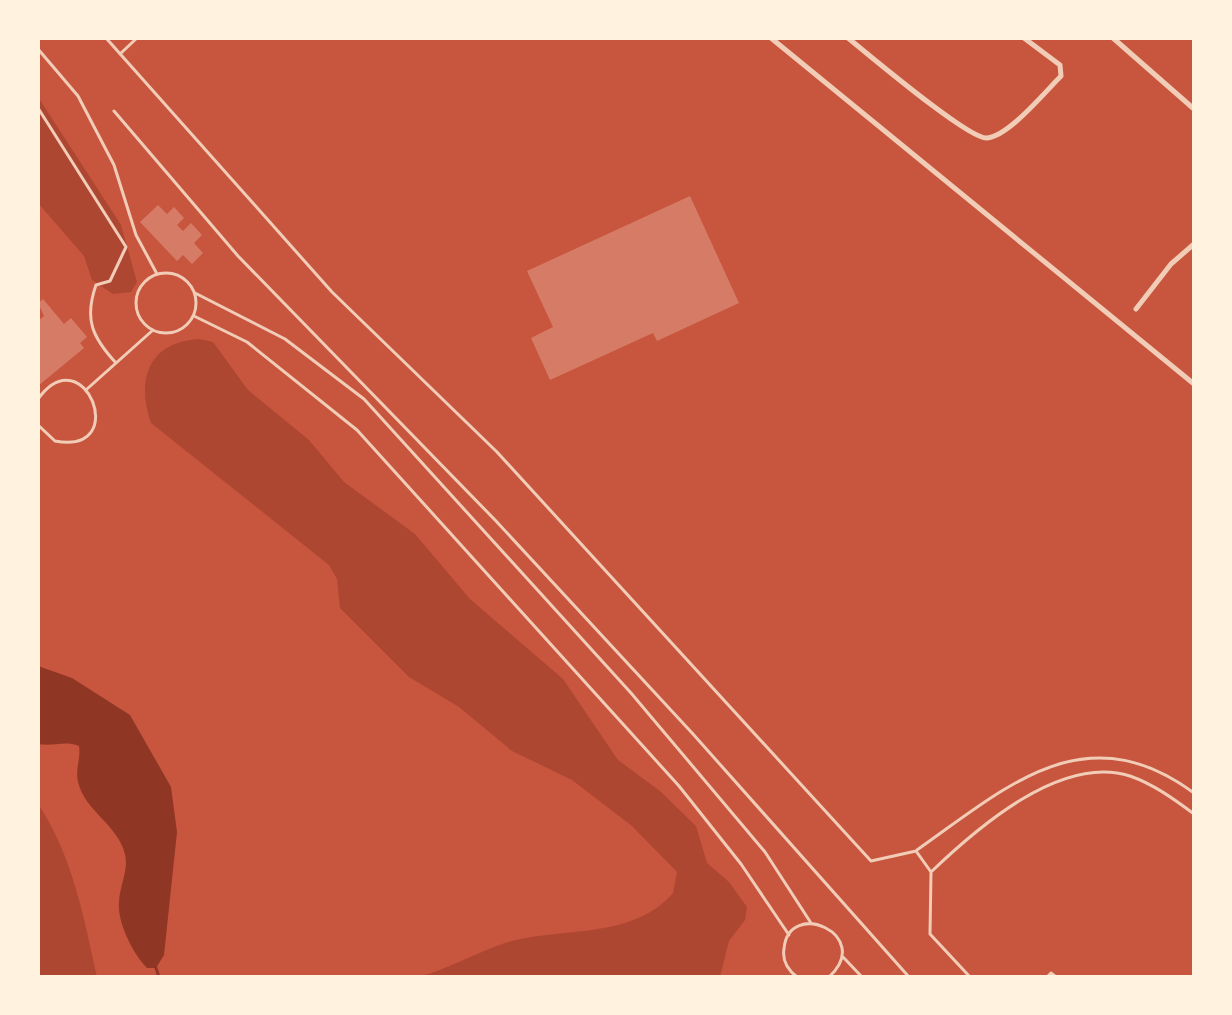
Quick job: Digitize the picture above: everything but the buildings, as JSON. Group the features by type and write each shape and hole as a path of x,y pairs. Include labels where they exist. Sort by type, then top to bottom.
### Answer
{"street":[{"path":"771,38 1194,384"},
{"path":"848,38 956,123 978,138 990,139 1008,127 1061,76 1060,65 1024,38"},
{"path":"1113,38 1193,107"},
{"path":"1136,309 1171,264 1194,244"}],"lane":[{"path":"106,38 332,292 497,452 871,861 916,851 1011,784 1074,758 1132,758 1194,793"},
{"path":"120,54 137,38"},
{"path":"38,49 78,96 107,151 136,235 157,274"},
{"path":"38,108 126,247 110,281 96,285 89,321 93,336 116,363"},
{"path":"114,111 238,256 496,521 693,734 909,977"},
{"path":"195,293 194,316 188,324 172,333 153,330 139,316 137,296 141,286 157,274 177,275 186,280 195,293 285,339 364,399 631,693 765,852 811,923 830,929 837,936 842,955 862,977"},
{"path":"194,316 247,342 357,430 679,786 741,864 789,935"},
{"path":"86,389 153,330"},
{"path":"38,399 53,384 63,381 86,389 97,413 95,422 83,438 75,442 55,441 38,425"},
{"path":"931,872 1018,799 1078,775 1128,775 1167,794 1194,814"},
{"path":"916,851 931,872 930,934 970,977"},
{"path":"797,977 784,961 785,943 789,935 811,923"},
{"path":"829,977 842,955"},
{"path":"1047,977 1051,973 1056,977"}],"shaded area":[{"path":"38,97 121,225 137,282 131,292 113,294 92,280 84,256 38,203"},
{"path":"199,339 213,342 248,390 309,440 344,482 415,534 470,599 563,679 618,760 660,791 696,826 707,863 729,882 747,907 745,920 729,941 720,977 418,977 505,943 594,930 637,919 673,893 677,872 632,826 572,780 512,751 459,707 409,677 340,608 337,579 329,565 151,423 145,392 150,366 168,347"},
{"path":"38,666 72,678 130,715 171,787 177,832 164,955 156,968 147,968 142,962 123,928 119,902 126,869 125,855 113,831 82,792 77,777 79,746 38,744"},
{"path":"38,804 68,865 97,977 38,977"}],"waterway":[{"path":"156,968 159,977"}]}
